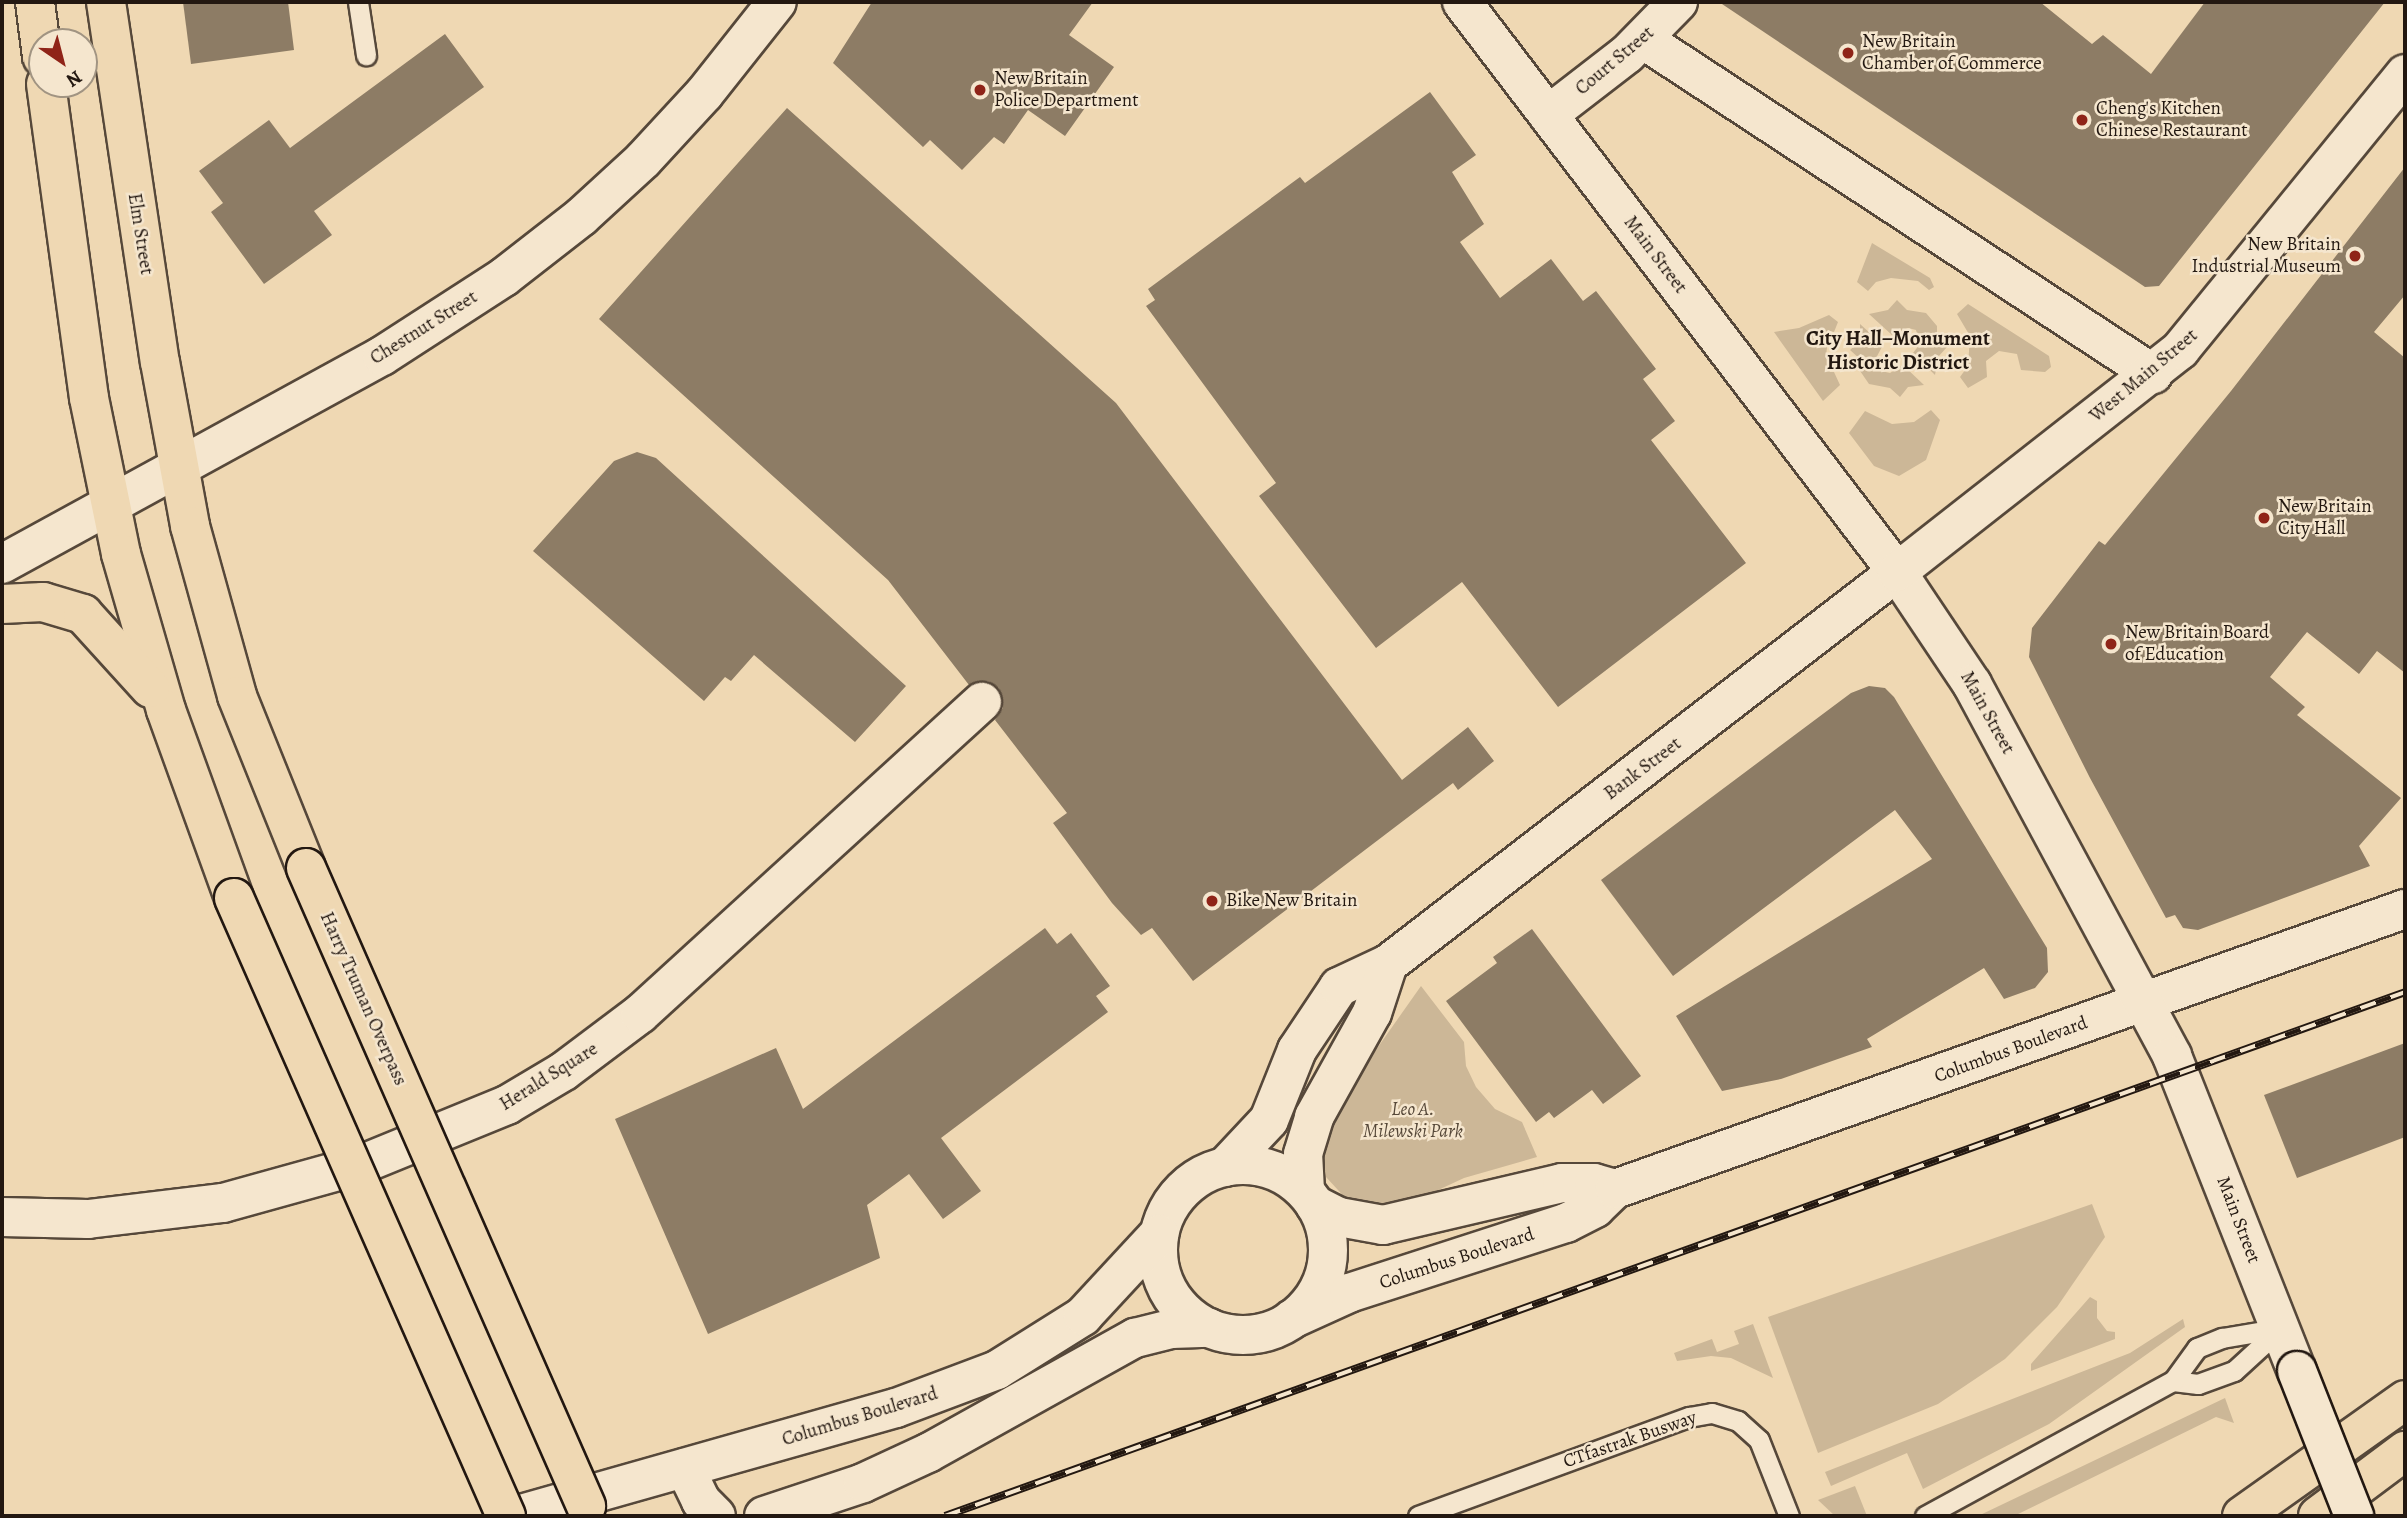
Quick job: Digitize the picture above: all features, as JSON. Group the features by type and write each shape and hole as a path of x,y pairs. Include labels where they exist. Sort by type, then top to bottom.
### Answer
{"main road":[{"path":"35,2 38,28"},
{"name":"Elm Street","path":"106,2 179,466"},
{"path":"48,98 86,375 110,503 130,592 166,710 234,898 506,1516"},
{"name":"Harry Truman Overpass","path":"179,466 224,654 268,781 591,1516"},
{"path":"2,604 43,602 83,614 120,650 166,710"},
{"path":"2242,1516 2405,1400"},
{"path":"2318,1516 2405,1451"}],"street":[{"name":"Chestnut Street","path":"2,565 417,335 547,244 657,145 717,79 777,2"},
{"name":"Main Street","path":"1462,2 1897,572 1972,684 2180,1073 2354,1516"},
{"name":"Court Street","path":"1548,115 1644,40 1678,2"},
{"path":"1644,40 2152,374"},
{"name":"West Main Street","path":"1897,572 2152,374 2211,317 2405,74"},
{"name":"Bank Street","path":"1225,1167 1269,1120 1297,1050 1326,1001 1339,988 1388,964 1897,572"},
{"name":"Herald Square","path":"2,1217 88,1219 223,1203 360,1165 507,1105 564,1071 640,1014 982,702"},
{"name":"Columbus Boulevard","path":"1292,1319 1342,1296 1566,1223 1595,1208 1615,1189 2405,909"},
{"path":"764,1516 818,1500 917,1458 1135,1338 1171,1329 1209,1328 1255,1334 1292,1319 1319,1288 1327,1261 1326,1232 1310,1198 1303,1154 1314,1116 1372,1013 1388,964"},
{"path":"1209,1328 1185,1313 1167,1290 1158,1263 1159,1234 1170,1206 1184,1189 1225,1167 1265,1168 1310,1198"},
{"name":"Columbus Boulevard","path":"1310,1198 1339,1217 1383,1225 1562,1183 1594,1183 1615,1189"},
{"name":"Columbus Boulevard","path":"514,1516 896,1408 997,1370 1083,1316 1159,1234"},
{"path":"685,1468 701,1501 716,1516"}],"lane":[{"path":"358,2 366,55"},
{"path":"1925,1516 2173,1381 2197,1348 2222,1338 2281,1328"},
{"path":"2173,1381 2198,1384 2234,1371 2281,1328"},
{"name":"CTfastrak Busway","path":"1418,1516 1689,1417 1712,1413 1738,1421 1759,1440 1789,1516"}],"green space":[{"path":"1872,243 1930,278 1934,287 1929,290 1918,281 1891,278 1876,282 1868,291 1857,282"},
{"path":"1897,300 1907,310 1926,313 1937,326 1937,338 1947,347 1938,357 1935,375 1913,353 1920,344 1916,330 1908,328 1892,335 1869,314 1888,310"},
{"path":"1968,304 2049,356 2051,367 2045,372 2021,370 2017,354 1999,351 1986,361 1987,377 1968,388 1960,377 1968,366 1970,336 1957,314"},
{"path":"1829,315 1838,322 1834,332 1829,331 1826,356 1830,372 1834,372 1840,385 1823,401 1774,332 1799,328"},
{"path":"1860,324 1883,345 1876,358 1881,371 1890,373 1903,365 1924,385 1908,387 1900,397 1890,388 1869,384 1858,368 1860,359 1850,350 1860,341"},
{"path":"1931,410 1940,420 1926,460 1899,476 1874,466 1849,433 1865,411 1892,424 1914,422"},
{"name":"Leo A. Milewski Park","path":"1421,986 1464,1042 1466,1066 1476,1087 1495,1109 1522,1122 1537,1157 1464,1178 1393,1211 1349,1202 1326,1177 1321,1142 1354,1081"},
{"path":"2092,1204 2105,1237 2057,1307 2005,1359 1938,1404 1818,1453 1768,1317"},
{"path":"2090,1297 2097,1301 2097,1318 2107,1331 2115,1332 2115,1339 2031,1371 2031,1364"},
{"path":"2183,1319 2185,1327 2049,1424 1923,1489 1907,1453 1831,1486 1825,1472 2130,1353"},
{"path":"1753,1324 1773,1378 1731,1358 1711,1356 1677,1361 1674,1353 1712,1339 1717,1352 1739,1344 1734,1331"},
{"path":"2225,1398 2234,1423 2216,1417 2014,1516 1978,1516"},
{"path":"1855,1486 1867,1516 1835,1516 1818,1500"}],"building":[{"path":"183,2 288,2 294,50 191,64"},
{"name":"New Britain Police Department","path":"872,2 1093,2 1069,35 1114,67 1065,136 1028,110 1004,144 994,137 962,170 930,140 923,147 833,63"},
{"path":"1719,2 2040,2 2092,44 2103,35 2151,74 2205,2 2385,2 2159,286 2145,287"},
{"path":"445,34 484,87 314,211 332,235 264,284 211,212 223,203 199,171 269,120 290,148"},
{"path":"1430,92 1476,155 1452,172 1484,224 1460,242 1500,298 1551,259 1583,301 1596,291 1656,369 1643,379 1675,421 1651,440 1746,563 1558,707 1462,582 1376,648 1259,496 1276,483 1146,306 1155,300 1148,289 1300,177 1305,183"},
{"path":"787,108 1116,403 1402,780 1468,727 1494,761 1458,790 1453,783 1193,981 1152,928 1141,935 1112,903 1053,823 1067,813 995,720 1003,708 999,688 988,681 969,685 888,580 599,319"},
{"path":"2405,167 2405,295 2374,332 2405,358 2405,673 2377,651 2359,674 2307,632 2270,677 2305,707 2297,715 2401,798 2359,846 2370,866 2198,930 2183,928 2175,915 2166,918 2090,778 2029,657 2032,628 2099,541 2105,545 2231,391"},
{"path":"637,452 656,458 906,686 855,742 754,655 731,681 725,677 704,701 533,551 614,461"},
{"path":"1869,686 1885,688 1894,697 2047,948 2048,972 2035,988 2004,999 1984,968 1867,1039 1872,1047 1781,1079 1722,1091 1676,1016 1932,859 1895,810 1673,976 1601,880 1851,693"},
{"path":"1045,928 1057,944 1071,933 1110,986 1096,996 1108,1012 941,1138 981,1191 943,1219 909,1174 867,1205 880,1258 708,1334 615,1119 776,1048 803,1109"},
{"path":"1532,929 1641,1076 1603,1104 1592,1090 1554,1118 1549,1112 1536,1122 1446,1001 1497,963 1493,957"},
{"path":"2405,1043 2405,1137 2297,1178 2264,1095"}],"railway":[{"path":"945,1516 2405,992"}],"place":[{"name":"New Britain Chamber of Commerce","path":"1848,53"},
{"name":"New Britain Police Department","path":"980,90"},
{"name":"Cheng's Kitchen Chinese Restaurant","path":"2082,120"},
{"name":"New Britain Industrial Museum","path":"2355,256"},
{"name":"New Britain City Hall","path":"2264,518"},
{"name":"New Britain Board of Education","path":"2111,644"},
{"name":"Bike New Britain","path":"1212,901"}],"district":[{"name":"City Hall–Monument Historic District","path":"1898,350"}]}
